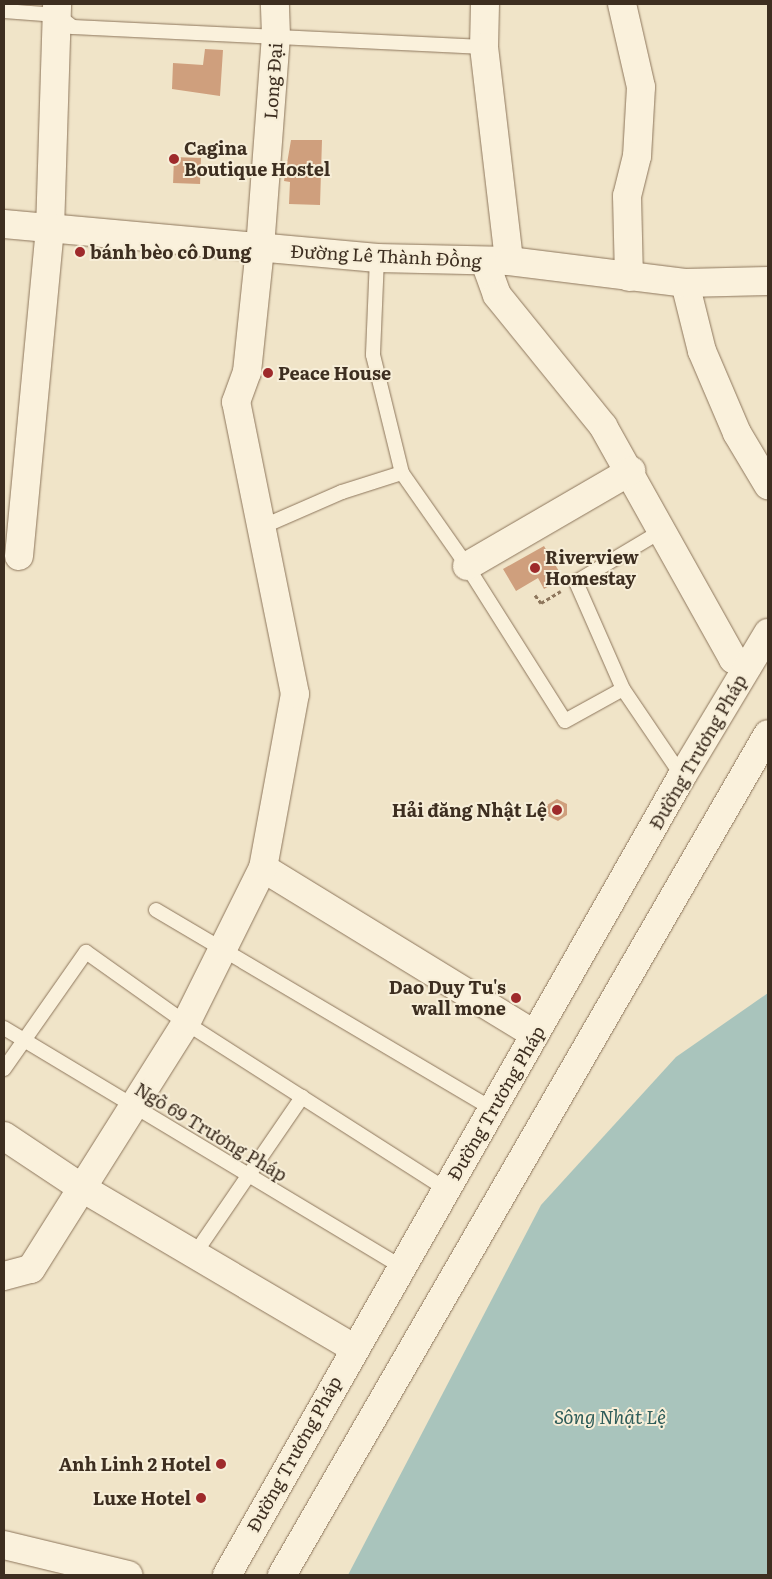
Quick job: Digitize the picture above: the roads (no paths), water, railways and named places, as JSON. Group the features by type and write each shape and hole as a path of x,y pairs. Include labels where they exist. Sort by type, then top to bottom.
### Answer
{"street":[{"name":"Long Đại","path":"31,1269 131,1107 186,1023 263,868 295,694 264,526 236,402 247,372 260,248 276,36 275,4"},
{"path":"485,4 484,47 497,262 497,295 603,426 631,471 733,659 748,667"},
{"path":"622,4 641,87 637,156 627,196 629,277"},
{"path":"19,556 50,230 57,10"},
{"name":"Đường Lê Thành Đồng","path":"4,224 50,230 377,258 497,262 685,283 768,282"},
{"path":"685,283 702,351 737,433 768,485"},
{"path":"467,566 631,471"},
{"name":"Đường Trương Pháp","path":"227,1575 354,1348 682,776 768,633"},
{"path":"282,1575 768,734"},
{"path":"263,868 535,1035"},
{"path":"4,1136 82,1188 196,1252 354,1348"},
{"path":"4,1256 31,1269"},
{"path":"4,1276 31,1269"},
{"path":"4,1545 128,1575"}],"lane":[{"path":"4,11 57,10 73,27 484,47"},
{"path":"377,258 372,355 402,473 467,566 565,721 623,690"},
{"path":"264,526 342,492 402,473"},
{"path":"662,530 576,582 623,690 682,776"},
{"path":"156,910 492,1109"},
{"path":"4,1069 86,952 186,1023 446,1189"},
{"name":"Ngõ 69 Trương Pháp","path":"4,1028 131,1107 401,1268"},
{"path":"196,1252 302,1097"}],"water":[{"name":"Sông Nhật Lệ","path":"768,993 768,1575 348,1575 541,1205 676,1057"}],"place":[{"name":"Cagina Boutique Hostel","path":"174,159"},
{"name":"bánh bèo cô Dung","path":"80,252"},
{"name":"Peace House","path":"268,373"},
{"name":"Riverview Homestay","path":"535,568"},
{"name":"Hải đăng Nhật Lệ","path":"557,810"},
{"name":"Dao Duy Tu's wall mone","path":"516,998"},
{"name":"Anh Linh 2 Hotel","path":"221,1464"},
{"name":"Luxe Hotel","path":"201,1498"}]}
